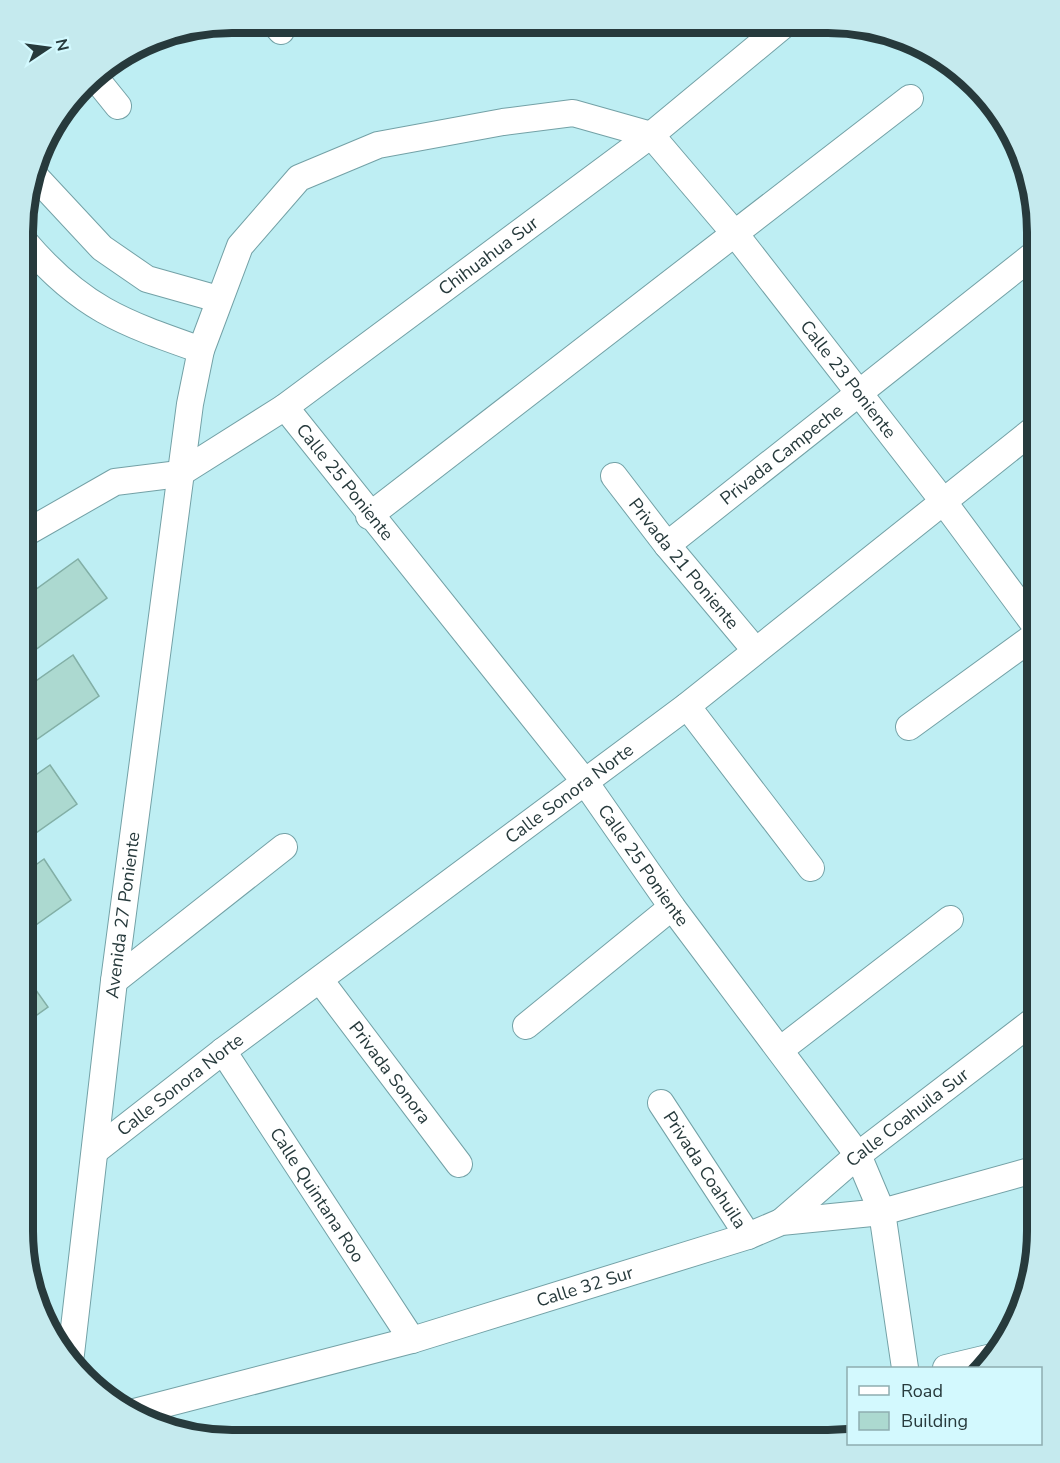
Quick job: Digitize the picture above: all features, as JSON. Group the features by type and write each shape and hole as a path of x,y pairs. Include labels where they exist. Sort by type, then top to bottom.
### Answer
{"street":[{"name":"Chihuahua Sur","path":"179,474 285,407 651,135 774,33"},
{"path":"100,83 118,106"},
{"path":"369,516 910,98"},
{"name":"Avenida 27 Poniente","path":"72,1348 114,981 179,474 201,350 218,299 240,246 298,178 378,144 502,122 573,113 651,135"},
{"name":"Calle 23 Poniente","path":"651,135 736,234 943,501 1027,614"},
{"path":"40,181 102,248 147,279 218,299"},
{"path":"33,252 47,268 85,301 129,325 201,350"},
{"name":"Privada Campeche","path":"667,545 1027,261"},
{"name":"Calle 25 Poniente","path":"285,407 369,516 585,782 672,907 858,1155 882,1212 904,1367"},
{"name":"Calle Sonora Norte","path":"95,1151 687,706 754,650 1027,435"},
{"path":"33,529 115,482 179,474"},
{"name":"Privada 21 Poniente","path":"614,476 667,545 754,650"},
{"path":"909,727 1027,641"},
{"path":"687,706 811,868"},
{"path":"114,981 284,847"},
{"path":"526,1026 672,907"},
{"path":"780,1050 950,919"},
{"name":"Privada Sonora","path":"320,980 459,1164"},
{"name":"Calle Coahuila Sur","path":"781,1222 858,1155 1027,1026"},
{"name":"Calle Quintana Roo","path":"224,1052 412,1340"},
{"name":"Privada Coahuila","path":"661,1103 748,1236"},
{"name":"Calle 32 Sur","path":"145,1409 412,1340 748,1236 781,1222 882,1212 1027,1172"},
{"path":"950,1367 980,1360"}],"building":[{"path":"78,559 107,598 33,651 33,592"},
{"path":"73,655 99,696 33,742 33,683"},
{"path":"50,765 77,804 33,835 33,777"},
{"path":"44,859 71,900 33,927 33,867"},
{"path":"33,986 48,1007 33,1018"}]}
